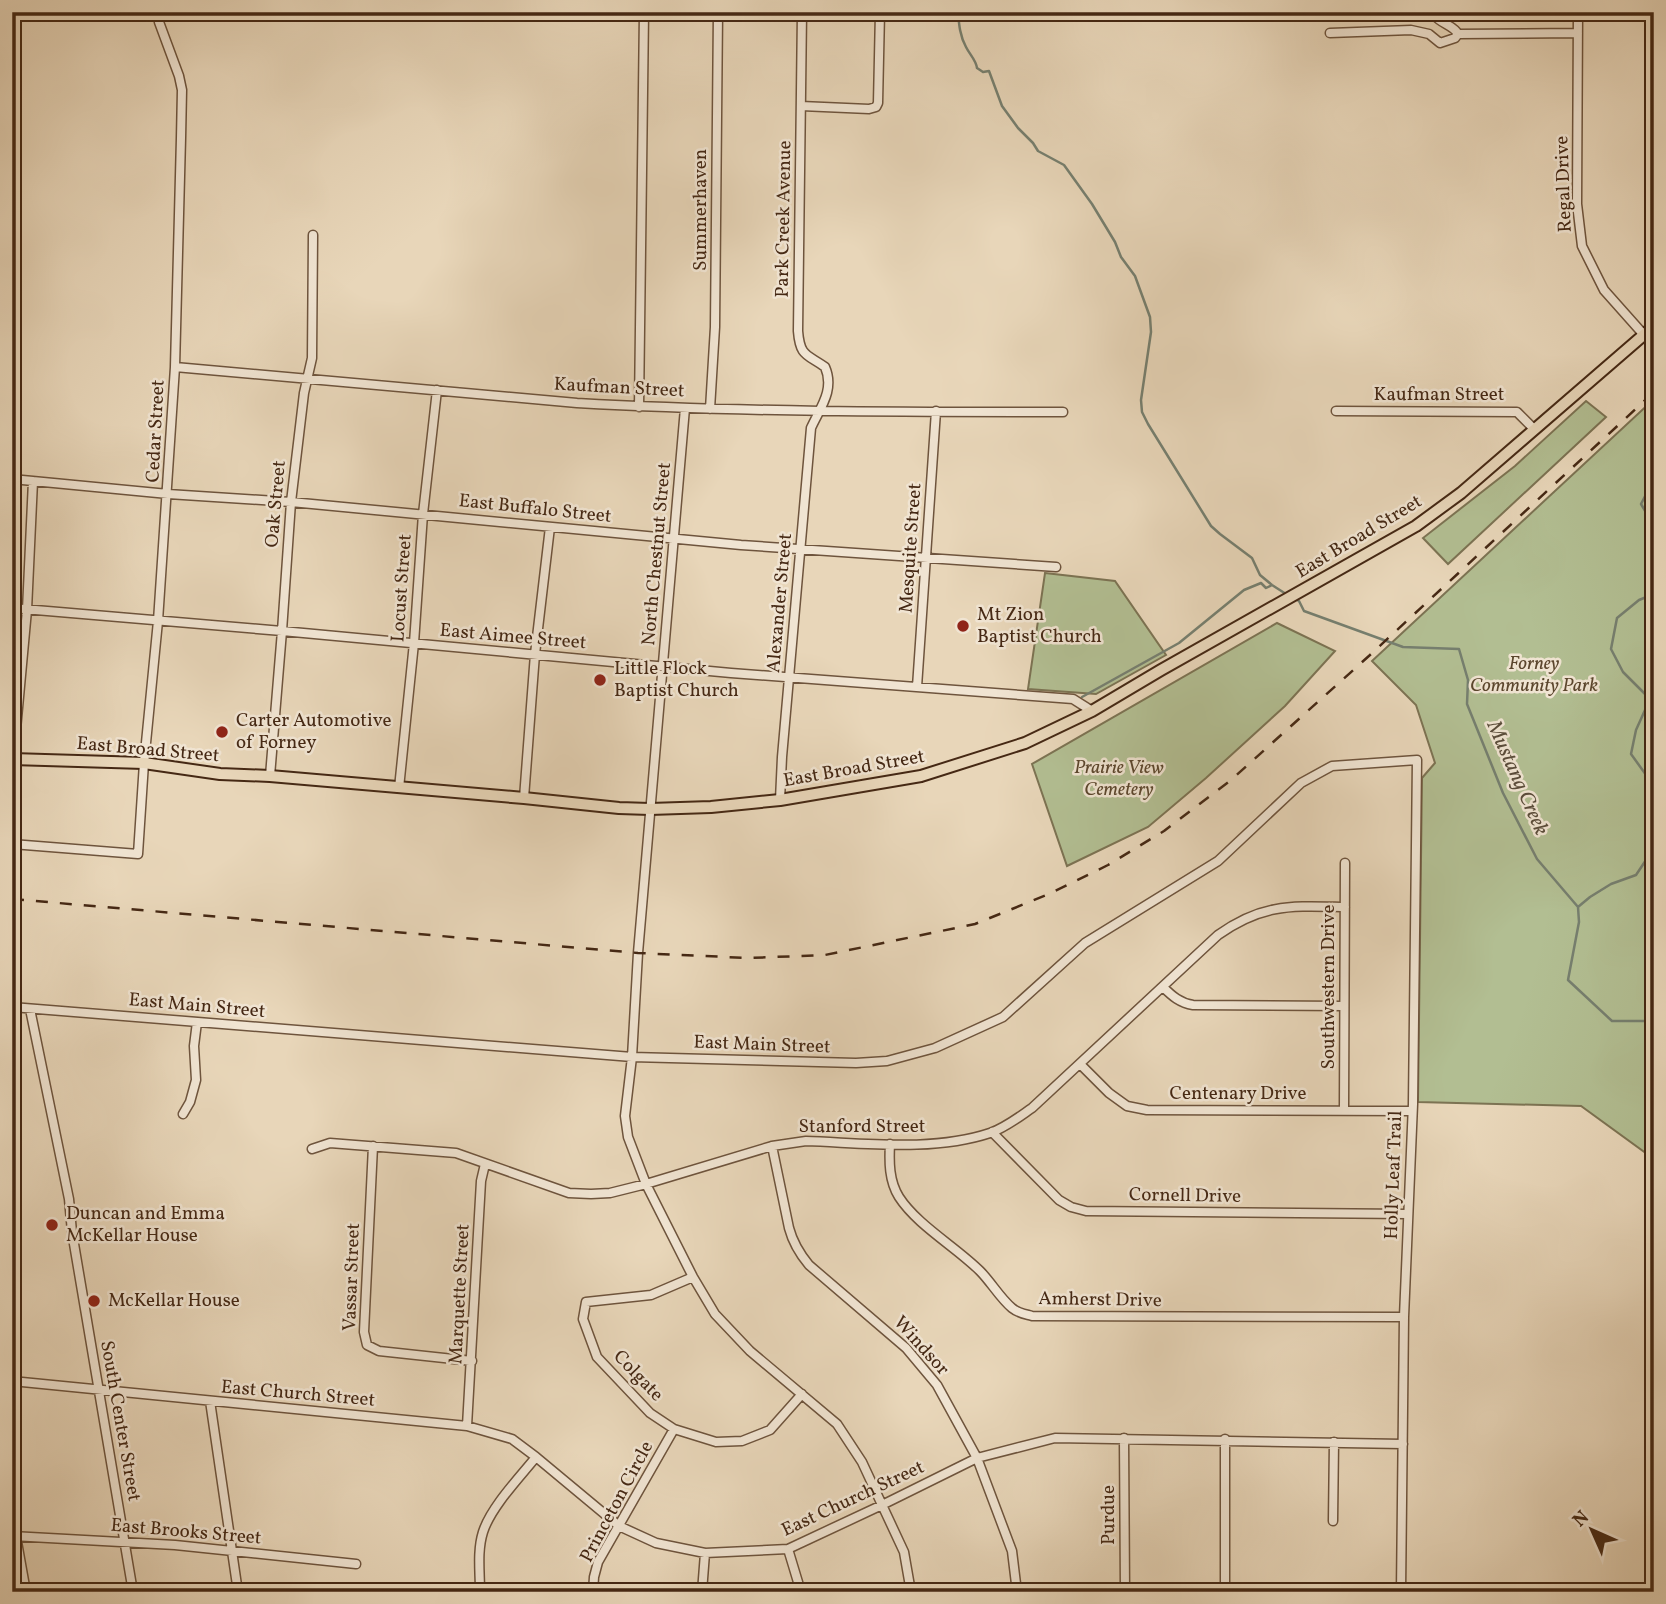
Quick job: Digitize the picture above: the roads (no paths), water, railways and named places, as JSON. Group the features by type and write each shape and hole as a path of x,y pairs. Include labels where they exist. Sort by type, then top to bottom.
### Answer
{"main road":[{"name":"East Broad Street","path":"13,759 144,763 219,774 270,776 650,809 711,807 780,800 922,776 1026,743 1092,711 1416,526 1461,493 1654,326"}],"street":[{"name":"Cedar Street","path":"12,844 138,855 176,367 182,90 157,12"},
{"path":"639,407 644,12"},
{"name":"Summerhaven","path":"710,409 716,327 718,12"},
{"name":"Park Creek Avenue","path":"802,12 798,331 803,353 825,367 828,374 826,399 819,411"},
{"path":"801,106 876,107 880,12"},
{"path":"1435,12 1442,24 1455,29 1458,34"},
{"name":"Regal Drive","path":"1578,12 1577,204 1582,246 1604,290 1644,335"},
{"path":"1330,33 1411,30 1429,34 1440,43 1455,38 1458,34 1578,33"},
{"name":"Oak Street","path":"270,776 291,502 306,379 312,358 313,235"},
{"name":"Kaufman Street","path":"176,367 639,407 1063,412"},
{"name":"Locust Street","path":"399,788 414,643 423,514 437,390"},
{"name":"North Chestnut Street","path":"685,408 625,1116 628,1137 646,1184 715,1314 750,1351 837,1424 862,1462 904,1552 911,1592"},
{"name":"Alexander Street","path":"780,800 811,428 819,411"},
{"name":"Mesquite Street","path":"917,687 936,411"},
{"name":"Kaufman Street","path":"1336,411 1517,412 1534,429"},
{"name":"East Buffalo Street","path":"12,479 800,549 1056,567"},
{"path":"12,773 27,610 33,481"},
{"path":"524,798 535,654 550,527"},
{"name":"East Aimee Street","path":"12,608 663,667 1073,699 1092,711"},
{"name":"East Main Street","path":"12,1007 632,1057 856,1063 887,1061 935,1048 1003,1017 1085,943 1218,861 1301,783 1332,765 1417,760"},
{"name":"Holly Leaf Trail","path":"1401,1592 1404,1317 1412,1111 1417,760"},
{"name":"Southwestern Drive","path":"1344,1110 1345,863"},
{"name":"Stanford Street","path":"312,1149 330,1143 456,1153 569,1193 591,1194 610,1193 646,1184 772,1146 806,1141 930,1144 992,1132 1032,1108 1233,924 1274,908 1345,907"},
{"path":"1163,987 1183,1003 1193,1005 1344,1006"},
{"name":"South Center Street","path":"30,1009 69,1199 72,1232 134,1592"},
{"path":"183,1114 190,1102 196,1080 194,1046 197,1022"},
{"name":"Centenary Drive","path":"1080,1064 1109,1093 1127,1105 1147,1110 1412,1111"},
{"name":"Cornell Drive","path":"992,1132 1059,1200 1086,1211 1408,1214"},
{"name":"Amherst Drive","path":"890,1144 889,1165 897,1195 909,1210 980,1271 1011,1307 1020,1313 1032,1317 1404,1317"},
{"name":"Vassar Street","path":"373,1146 364,1332 367,1345 379,1351 472,1361"},
{"name":"Windsor","path":"772,1146 789,1228 799,1253 809,1265 898,1340 937,1385 976,1458 1013,1551 1017,1592"},
{"name":"Marquette Street","path":"467,1426 481,1181 485,1164"},
{"name":"Colgate","path":"693,1276 651,1295 586,1302 583,1319 597,1357 650,1413 674,1429 716,1442 742,1441 770,1430 802,1394"},
{"name":"East Church Street","path":"12,1381 467,1426 512,1439 619,1526 656,1543 705,1553 788,1549 976,1458 1055,1438 1403,1444"},
{"path":"210,1401 238,1592"},
{"name":"Princeton Circle","path":"593,1592 598,1563 674,1429"},
{"name":"Purdue","path":"1124,1438 1125,1592"},
{"path":"1225,1439 1225,1592"},
{"path":"1333,1521 1334,1442"},
{"path":"480,1592 482,1533 491,1514 536,1457"},
{"path":"12,1514 26,1592"},
{"name":"East Brooks Street","path":"14,1536 175,1545 356,1564"},
{"path":"788,1549 802,1592"},
{"path":"702,1592 705,1553"}],"waterway":[{"name":"Mustang Creek","path":"958,12 964,43 977,68 983,72 989,71 1002,106 1038,151 1064,165 1092,204 1121,257 1135,276 1150,317 1151,332 1141,400 1142,412 1148,424 1211,526 1252,558 1260,575 1286,594"},
{"path":"1646,307 1654,300"},
{"path":"1646,395 1647,369 1654,361"},
{"path":"1648,401 1654,412"},
{"path":"1654,479 1641,504 1654,526"},
{"path":"1082,697 1179,643 1244,590 1261,583 1266,588 1272,585"},
{"path":"1654,594 1639,600 1617,618 1611,649 1623,672 1650,699 1636,730 1631,754 1654,786"},
{"name":"Mustang Creek","path":"1295,599 1304,611 1403,647 1459,649 1468,680 1467,704 1503,793 1537,859 1578,907 1579,922 1568,980 1612,1021 1654,1021"},
{"path":"1578,907 1611,884 1636,875 1646,860 1654,818"}],"railway":[{"path":"12,899 638,953 748,958 825,955 975,924 1049,894 1108,865 1164,831 1231,780 1654,392"}],"place":[{"name":"Mt Zion Baptist Church","path":"963,626"},
{"name":"Little Flock Baptist Church","path":"600,680"},
{"name":"Carter Automotive of Forney","path":"222,732"},
{"name":"Duncan and Emma McKellar House","path":"52,1225"},
{"name":"McKellar House","path":"94,1301"}],"park label":[{"name":"Forney Community Park","path":"1534,675"},
{"name":"Prairie View Cemetery","path":"1119,779"}]}
